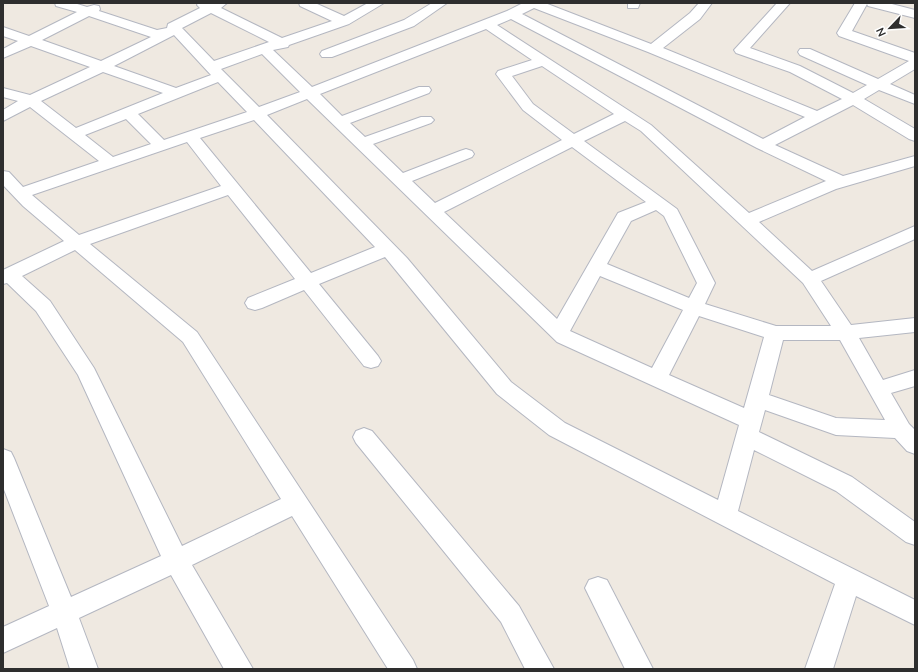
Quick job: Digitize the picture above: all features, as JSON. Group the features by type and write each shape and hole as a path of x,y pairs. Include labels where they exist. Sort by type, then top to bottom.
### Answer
{"street":[{"path":"61,3 156,34 176,30"},
{"path":"3,54 106,3"},
{"path":"305,3 344,21"},
{"path":"74,134 176,93 216,72 265,50 344,21 378,3"},
{"path":"327,54 409,23 441,3"},
{"path":"21,194 256,114 512,14 533,3 653,49 817,117"},
{"path":"653,49 695,16 706,3"},
{"path":"784,3 741,50 795,69 853,99 915,136"},
{"path":"861,3 844,33 915,58"},
{"path":"873,3 915,14"},
{"path":"283,44 210,4 173,27 387,249 504,388 557,429 915,612"},
{"path":"512,14 763,145 842,182"},
{"path":"487,24 646,128 810,279 846,333 908,438"},
{"path":"3,116 31,100 176,30"},
{"path":"3,31 176,93"},
{"path":"303,36 356,75"},
{"path":"265,50 564,337 657,379 749,428 844,484 915,535"},
{"path":"805,52 915,100"},
{"path":"543,61 503,74 528,107 671,213 706,283 657,379"},
{"path":"763,145 853,99 915,63"},
{"path":"340,122 424,90"},
{"path":"3,92 31,100 111,163"},
{"path":"128,112 162,146"},
{"path":"433,211 626,114"},
{"path":"362,144 426,120"},
{"path":"190,136 371,361"},
{"path":"400,180 466,154"},
{"path":"746,221 842,182 915,161"},
{"path":"3,176 21,194 190,337 403,669"},
{"path":"232,188 77,242 6,276 43,306 87,372 176,561 239,669"},
{"path":"559,333 624,217 658,204"},
{"path":"810,279 915,232"},
{"path":"255,302 387,249"},
{"path":"596,267 694,307 774,333 846,333 915,325"},
{"path":"725,516 774,333"},
{"path":"878,389 915,378"},
{"path":"757,399 836,426 908,438"},
{"path":"364,437 510,614 540,669"},
{"path":"3,458 64,612 84,669"},
{"path":"3,640 176,561 297,503"},
{"path":"819,669 849,579"},
{"path":"598,588 639,669"}]}
